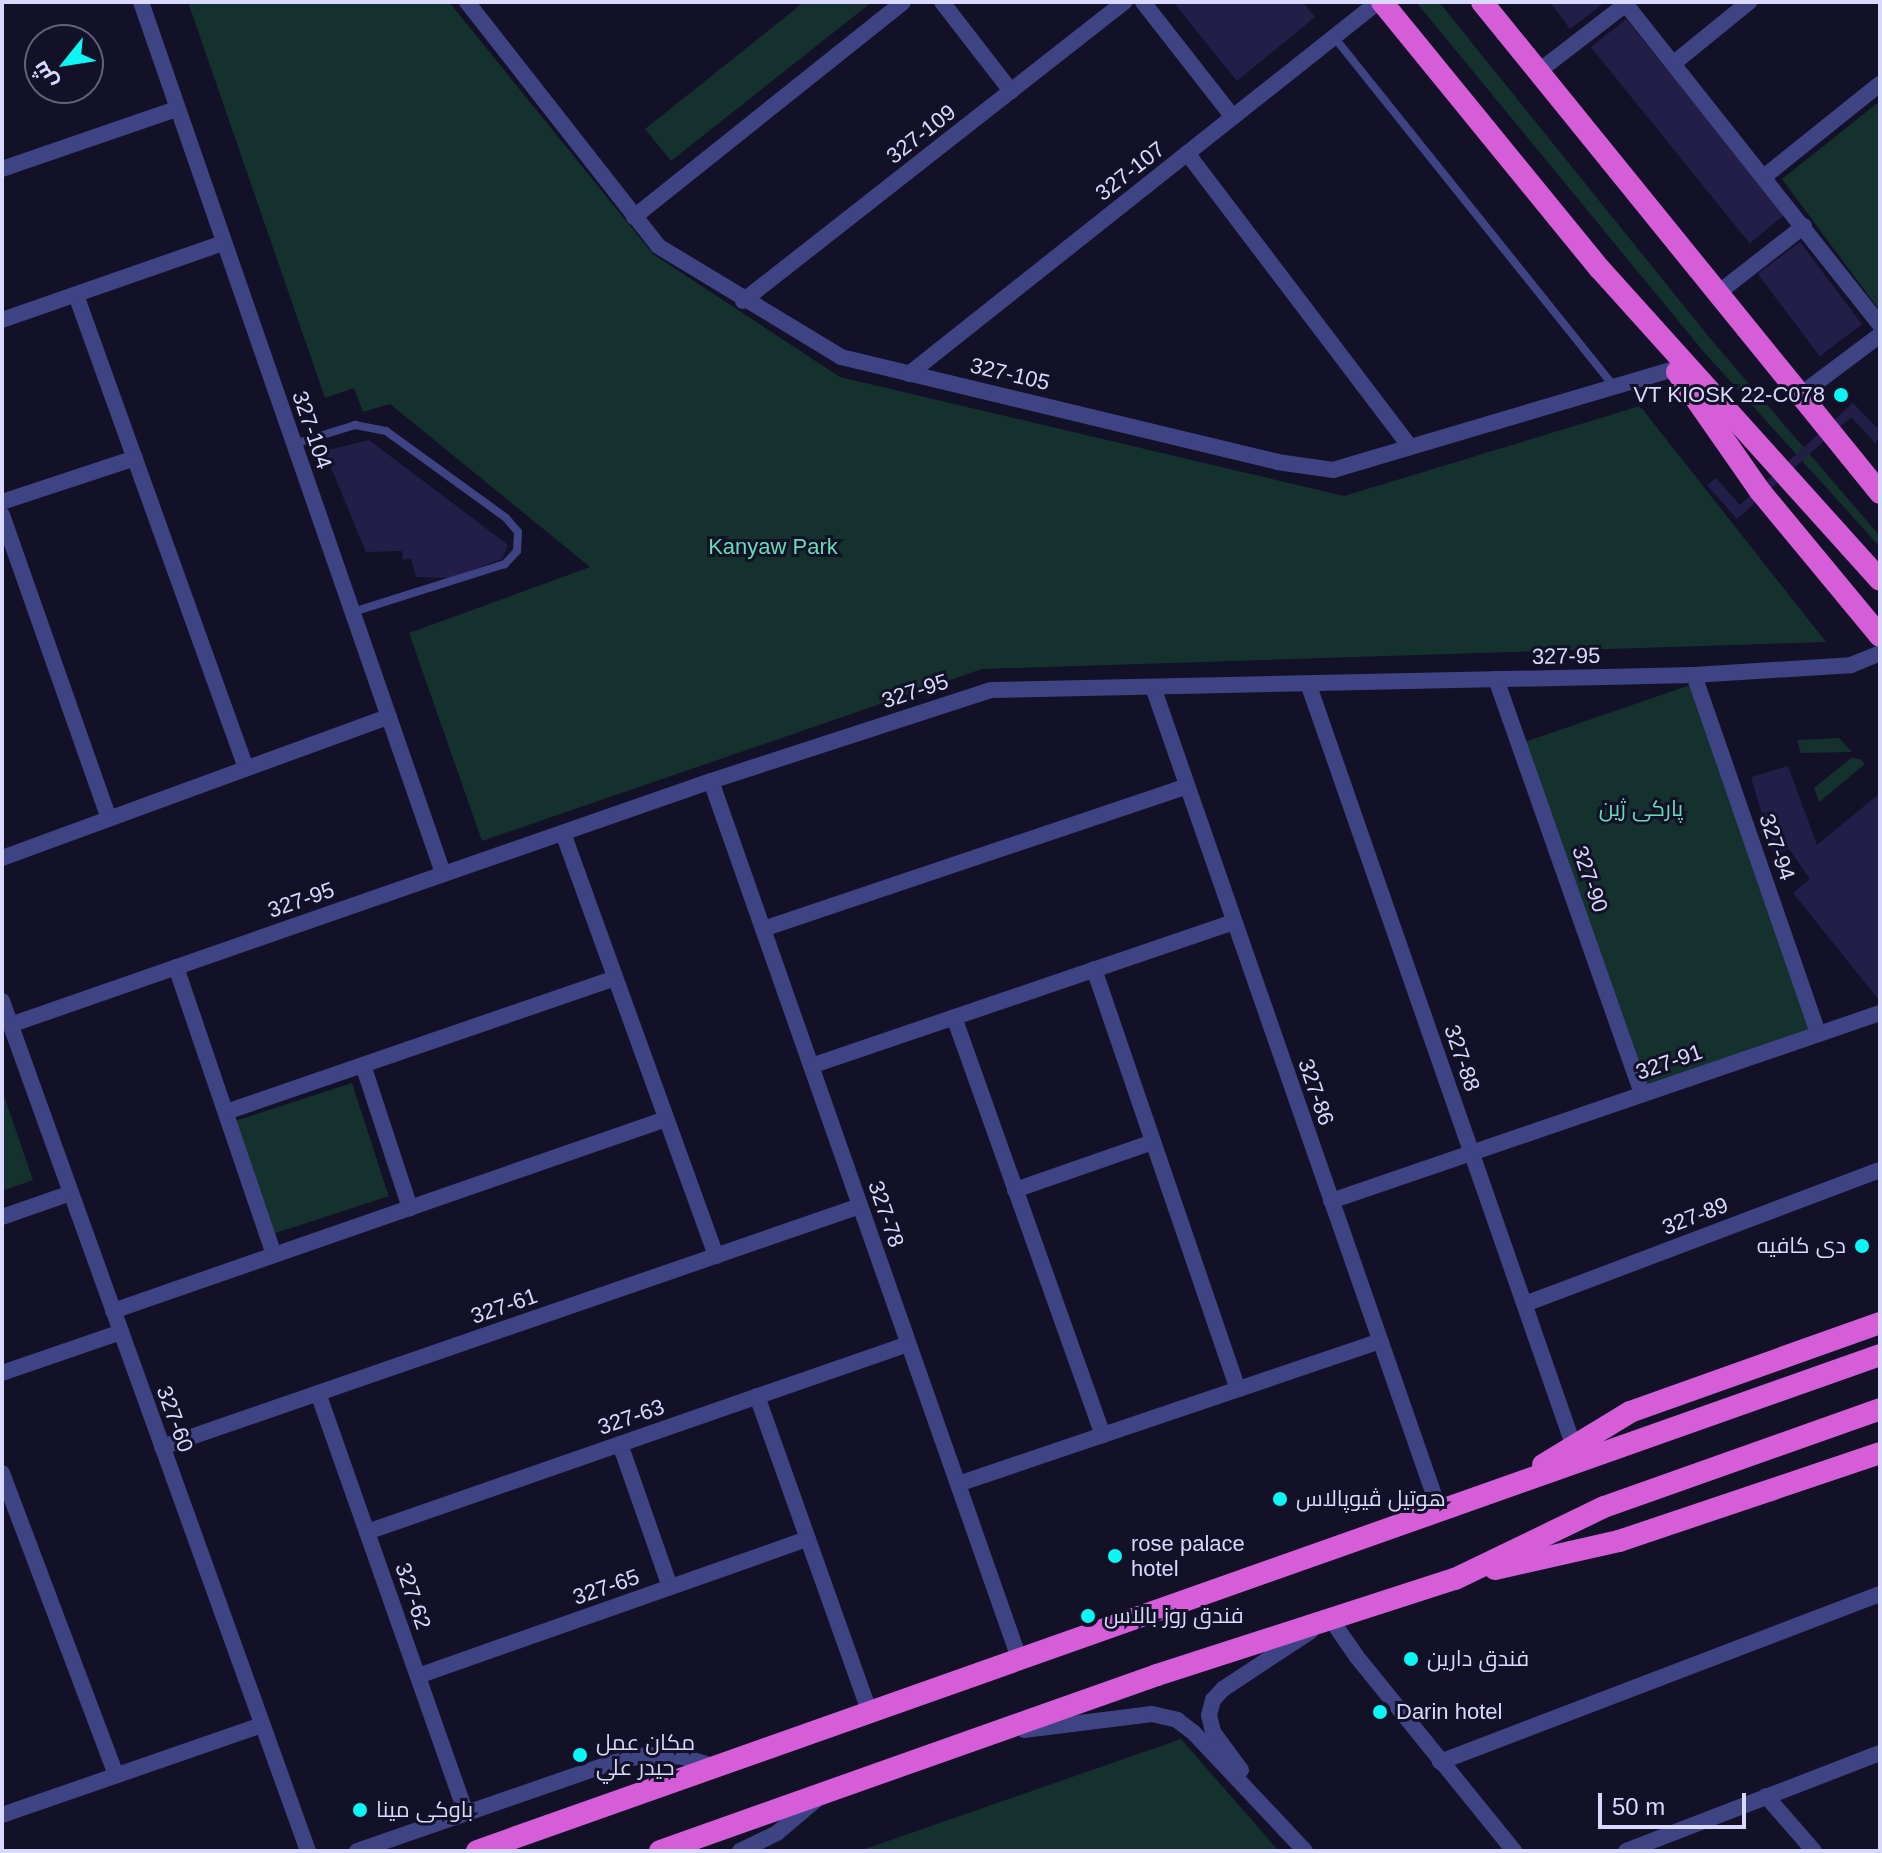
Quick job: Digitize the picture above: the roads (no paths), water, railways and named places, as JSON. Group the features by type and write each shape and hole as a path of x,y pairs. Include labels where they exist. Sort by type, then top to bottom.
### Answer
{"highway":[{"path":"1380,2 1600,269 1880,580"},
{"path":"1482,2 1880,493"},
{"path":"1600,269 1760,491 1880,636"},
{"path":"1517,1483 1573,1444 1630,1412 1880,1323"},
{"path":"477,1851 1880,1355"},
{"path":"1455,1579 1604,1507 1880,1409"},
{"path":"660,1851 1330,1618 1455,1579 1619,1541 1880,1453"},
{"path":"507,1851 553,1824"}],"street":[{"name":"327-104","path":"141,2 443,873"},
{"name":"327-105","path":"467,2 658,246 743,301 841,357 1277,462 1333,470 1675,369"},
{"path":"634,217 903,2"},
{"path":"942,2 1011,91"},
{"name":"327-109","path":"743,301 1125,2"},
{"path":"1143,2 1233,117"},
{"name":"327-107","path":"909,374 1380,2"},
{"path":"1674,63 1749,2"},
{"path":"1539,71 1625,3 1880,325"},
{"path":"1765,176 1880,84"},
{"path":"2,169 176,109"},
{"path":"1187,153 1410,447"},
{"path":"1718,293 1804,226"},
{"path":"2,320 223,243"},
{"path":"76,295 246,768"},
{"path":"1800,395 1880,335"},
{"path":"2,502 135,458"},
{"path":"2,515 109,819"},
{"name":"327-95","path":"10,1025 711,781 991,690 1309,686 1694,675 1851,665 1880,653"},
{"name":"327-94","path":"1694,675 1818,1034"},
{"name":"327-90","path":"1496,679 1642,1094"},
{"name":"327-88","path":"1309,686 1573,1444"},
{"name":"327-86","path":"1153,687 1440,1512"},
{"path":"2,858 389,716"},
{"name":"327-78","path":"711,781 1020,1661"},
{"path":"763,929 1187,786"},
{"path":"563,833 716,1256"},
{"path":"811,1066 1234,922"},
{"path":"176,967 274,1255"},
{"path":"1094,969 1238,1389"},
{"path":"226,1112 615,978"},
{"name":"327-60","path":"2,1001 308,1851"},
{"name":"327-91","path":"1331,1201 1880,1013"},
{"path":"954,1017 1103,1435"},
{"path":"363,1065 410,1208"},
{"path":"113,1311 666,1119"},
{"path":"1015,1190 1153,1142"},
{"name":"327-89","path":"1525,1304 1880,1170"},
{"path":"2,1217 71,1193"},
{"name":"327-61","path":"162,1447 860,1206"},
{"path":"2,1373 121,1332"},
{"path":"958,1484 1380,1341"},
{"name":"327-63","path":"367,1532 908,1344"},
{"name":"327-62","path":"318,1393 466,1813"},
{"path":"757,1396 870,1714"},
{"path":"620,1444 670,1587"},
{"path":"2,1473 10,1520 116,1775"},
{"name":"327-65","path":"418,1676 808,1539"},
{"path":"1440,1762 1880,1594"},
{"path":"1283,1826 1213,1732 1211,1706 1223,1689 1330,1618 1440,1762 1514,1851"},
{"path":"992,1734 1140,1715 1165,1716 1193,1732 1305,1851"},
{"path":"2,1815 262,1725"},
{"path":"1626,1851 1880,1753"},
{"path":"357,1851 611,1763 647,1755 683,1757 717,1767"},
{"path":"740,1851 777,1833 824,1793"},
{"path":"1766,1796 1814,1851"}],"lane":[{"path":"1334,37 1615,387"},
{"path":"294,444 355,425 386,431 506,518 518,532 517,551 505,564 353,612"}],"place":[{"name":"VT KIOSK 22-C078","path":"1841,395"},
{"name":"دى كافيه","path":"1862,1246"},
{"name":"هوتیل ڤیوپالاس","path":"1280,1499"},
{"name":"rose palace hotel","path":"1115,1556"},
{"name":"فندق روز بالاس","path":"1088,1616"},
{"name":"فندق دارين","path":"1411,1659"},
{"name":"Darin hotel","path":"1380,1712"},
{"name":"مكان عمل حيدر علي","path":"580,1755"},
{"name":"باوکی مینا","path":"360,1810"}],"park label":[{"name":"Kanyaw Park","path":"773,547"},
{"name":"پارکی ژین","path":"1641,809"}]}
